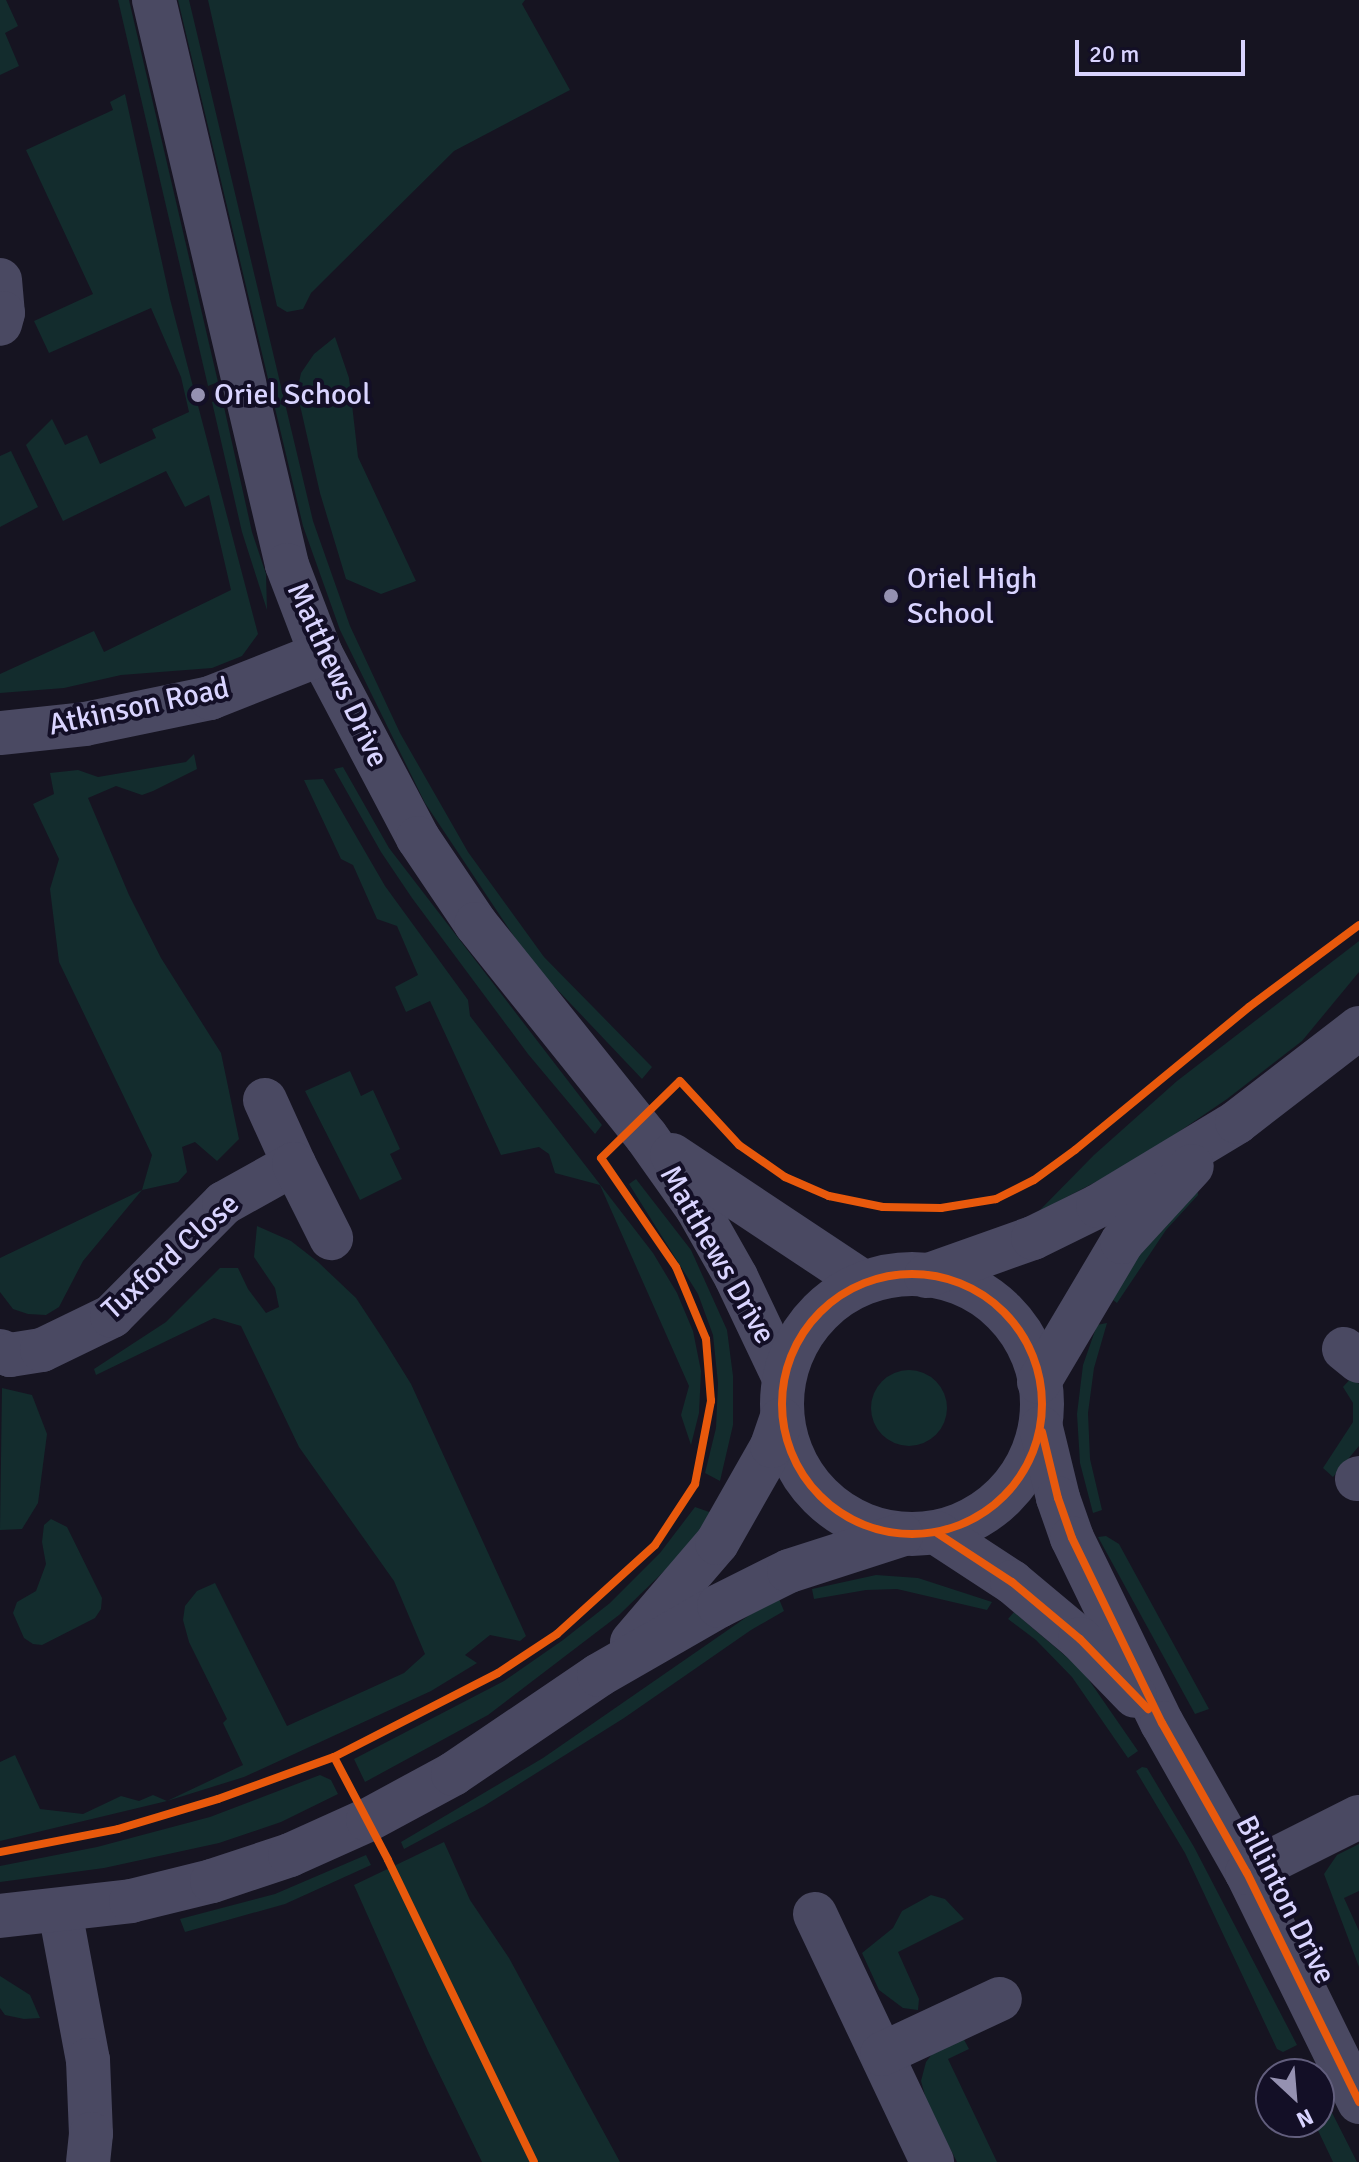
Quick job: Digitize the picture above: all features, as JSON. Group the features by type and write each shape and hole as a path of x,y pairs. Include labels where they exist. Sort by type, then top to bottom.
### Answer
{"street":[{"name":"Matthews Drive","path":"154,0 287,565 321,654 418,838 467,912 646,1136 697,1208 736,1277 783,1376"},
{"path":"0,280 3,313 0,324"},
{"name":"Atkinson Road","path":"0,733 85,724 210,698 321,654"},
{"path":"1039,1382 1122,1242 1169,1189 1237,1122 1359,1028"},
{"path":"265,1100 331,1238"},
{"path":"926,1276 1033,1238 1060,1225 1237,1122"},
{"name":"Matthews Drive","path":"646,1136 863,1282"},
{"name":"Tuxford Close","path":"0,1351 10,1355 42,1350 112,1316 224,1203 294,1164"},
{"path":"0,1916 131,1901 199,1884 290,1855 368,1820 453,1774 599,1675 719,1606 789,1571 919,1534 995,1503 1018,1481 1032,1458 1041,1428 1035,1360 1000,1305 946,1277 905,1273 863,1282 839,1296 800,1334 783,1376 781,1420 772,1446 717,1543 663,1609 599,1675"},
{"path":"781,1420 794,1463 820,1499 858,1524 919,1534"},
{"name":"Billinton Drive","path":"1041,1428 1058,1498 1072,1538 1162,1723 1247,1873 1359,2102"},
{"name":"Billinton Drive","path":"919,1534 1012,1582 1080,1639 1162,1723"},
{"path":"1247,1873 1359,1817"},
{"path":"60,1911 88,2060 91,2134 88,2162"},
{"path":"815,1914 932,2162"},
{"path":"882,2054 1000,1999"}],"green space":[{"path":"0,0 6,0 18,26 5,33 19,66 0,75"},
{"path":"118,0 129,0 218,382 208,386"},
{"path":"178,0 189,0 313,521 350,626 400,733 468,852 544,957 652,1067 642,1079 534,965 511,932 425,803 340,630 303,526"},
{"path":"208,0 525,0 522,4 570,90 454,151 311,293 303,309 287,312 277,306"},
{"path":"125,94 170,299 258,634 242,656 212,668 121,675 64,688 0,693 0,674 94,631 104,652 231,590 209,495 185,507 166,471 63,521 26,445 52,419 65,445 87,435 100,464 156,438 152,429 189,412 181,377 151,308 49,353 34,321 93,294 26,150 113,110 110,102"},
{"path":"335,337 349,378 358,457 416,581 381,594 346,579 320,493 297,392 301,373 314,354"},
{"path":"222,398 252,532 266,574 267,610 242,532 212,402"},
{"path":"11,451 38,507 0,527 0,456"},
{"path":"194,754 197,769 153,791 142,795 116,786 88,798 129,895 161,958 221,1053 239,1139 217,1161 195,1142 182,1147 187,1172 178,1182 142,1190 152,1155 59,962 50,889 59,859 33,804 54,794 50,773 78,770 98,777 186,762"},
{"path":"343,767 389,848 602,1125 595,1134 528,1054 412,898 381,852 334,769"},
{"path":"323,779 385,886 468,1000 470,1016 653,1253 677,1293 693,1331 701,1371 699,1413 691,1445 681,1415 689,1386 600,1185 555,1173 549,1154 539,1147 501,1155 430,1001 406,1012 395,987 418,975 397,926 377,919 353,865 341,859 304,780"},
{"path":"1359,941 1359,972 1302,1041 1227,1099 1136,1161 1038,1212 1094,1155 1177,1081"},
{"path":"350,1071 361,1096 373,1090 400,1149 390,1154 402,1179 360,1200 305,1091"},
{"path":"636,1179 691,1250 727,1330 733,1376 733,1425 720,1481 705,1473 716,1428 718,1383 713,1335 698,1294 629,1184"},
{"path":"1197,1185 1198,1195 1166,1230 1117,1303 1109,1297 1127,1264"},
{"path":"142,1190 83,1261 59,1307 46,1315 13,1309 0,1292 0,1258"},
{"path":"257,1226 291,1241 318,1262 356,1298 385,1342 411,1384 526,1636 520,1641 490,1635 465,1655 477,1663 431,1691 244,1777 167,1801 243,1765 223,1723 227,1719 189,1642 183,1620 185,1606 197,1591 215,1583 287,1726 404,1673 425,1654 394,1581 299,1447 241,1326 214,1318 96,1375 94,1369 166,1322 220,1268 238,1268 248,1289 266,1313 279,1307 275,1288 254,1257"},
{"path":"1107,1323 1094,1368 1088,1413 1090,1459 1102,1510 1093,1513 1080,1463 1077,1414 1083,1365 1097,1325"},
{"path":"909,1370 924,1373 936,1381 944,1393 947,1408 944,1423 936,1435 924,1443 909,1446 894,1443 882,1435 874,1423 871,1408 874,1393 882,1381 894,1373"},
{"path":"1352,1377 1359,1384 1359,1446 1333,1477 1323,1468 1353,1422 1353,1403 1343,1387"},
{"path":"2,1388 32,1395 47,1434 38,1503 22,1529 0,1530"},
{"path":"695,1507 712,1513 692,1544 619,1615 488,1715 365,1782 354,1759 504,1681 563,1640 610,1603 660,1553"},
{"path":"51,1519 67,1527 102,1598 101,1609 95,1618 42,1645 24,1638 13,1613 17,1602 36,1591 46,1564 42,1542 44,1525"},
{"path":"1106,1536 1119,1544 1209,1709 1195,1714 1098,1537"},
{"path":"876,1575 918,1578 992,1602 987,1610 897,1589 866,1590 814,1599 812,1589"},
{"path":"779,1599 784,1611 751,1630 624,1718 484,1806 404,1849 401,1842 543,1758 751,1614"},
{"path":"1014,1612 1082,1670 1138,1751 1128,1758 1072,1677 1036,1640 1008,1619"},
{"path":"15,1755 40,1809 83,1814 121,1796 139,1801 153,1795 167,1801 0,1841 0,1762"},
{"path":"1147,1768 1194,1847 1297,2045 1283,2052 1277,2049 1185,1853 1136,1771"},
{"path":"320,1775 331,1780 338,1794 281,1822 219,1843 104,1868 0,1882 0,1866 97,1847 210,1817"},
{"path":"444,1842 470,1900 509,1958 620,2162 482,2162 428,2051 354,1885"},
{"path":"1359,1844 1359,1891 1344,1898 1359,1931 1359,1967 1324,1874 1337,1855"},
{"path":"366,1855 371,1865 285,1904 185,1932 180,1919 275,1894"},
{"path":"931,1895 945,1899 964,1919 898,1952 919,1999 918,2010 903,2008 879,1990 862,1953 893,1928 902,1911"},
{"path":"0,1976 30,1995 40,2018 5,2015 0,2008"},
{"path":"961,2034 969,2049 948,2059 997,2162 957,2162 927,2103 921,2081 926,2062 939,2045"},
{"path":"1335,2119 1357,2162 1333,2162 1322,2138 1335,2138"}],"cycle path":[{"path":"0,1852 118,1829 218,1799 334,1757 498,1673 557,1634 655,1545 695,1484 711,1401 706,1339 676,1267 601,1158 680,1081 739,1145 785,1177 829,1196 883,1207 941,1208 996,1199 1034,1180 1075,1150 1249,1007 1359,925"},
{"path":"899,1274 925,1274 950,1279 973,1289 995,1303 1013,1321 1037,1366 1042,1404 1037,1442 1027,1465 1013,1487 995,1505 950,1529 925,1534 899,1534 874,1529 851,1519 829,1505 811,1487 787,1442 782,1417 782,1391 787,1366 797,1343 811,1321 829,1303 874,1279 899,1274"},
{"path":"1042,1432 1058,1498 1072,1538 1162,1723 1247,1873 1359,2102"},
{"path":"937,1533 1012,1582 1080,1639 1148,1709"},
{"path":"334,1757 388,1860 534,2162"}],"place":[{"name":"Oriel School","path":"198,395"},
{"name":"Oriel High School","path":"891,596"}]}
